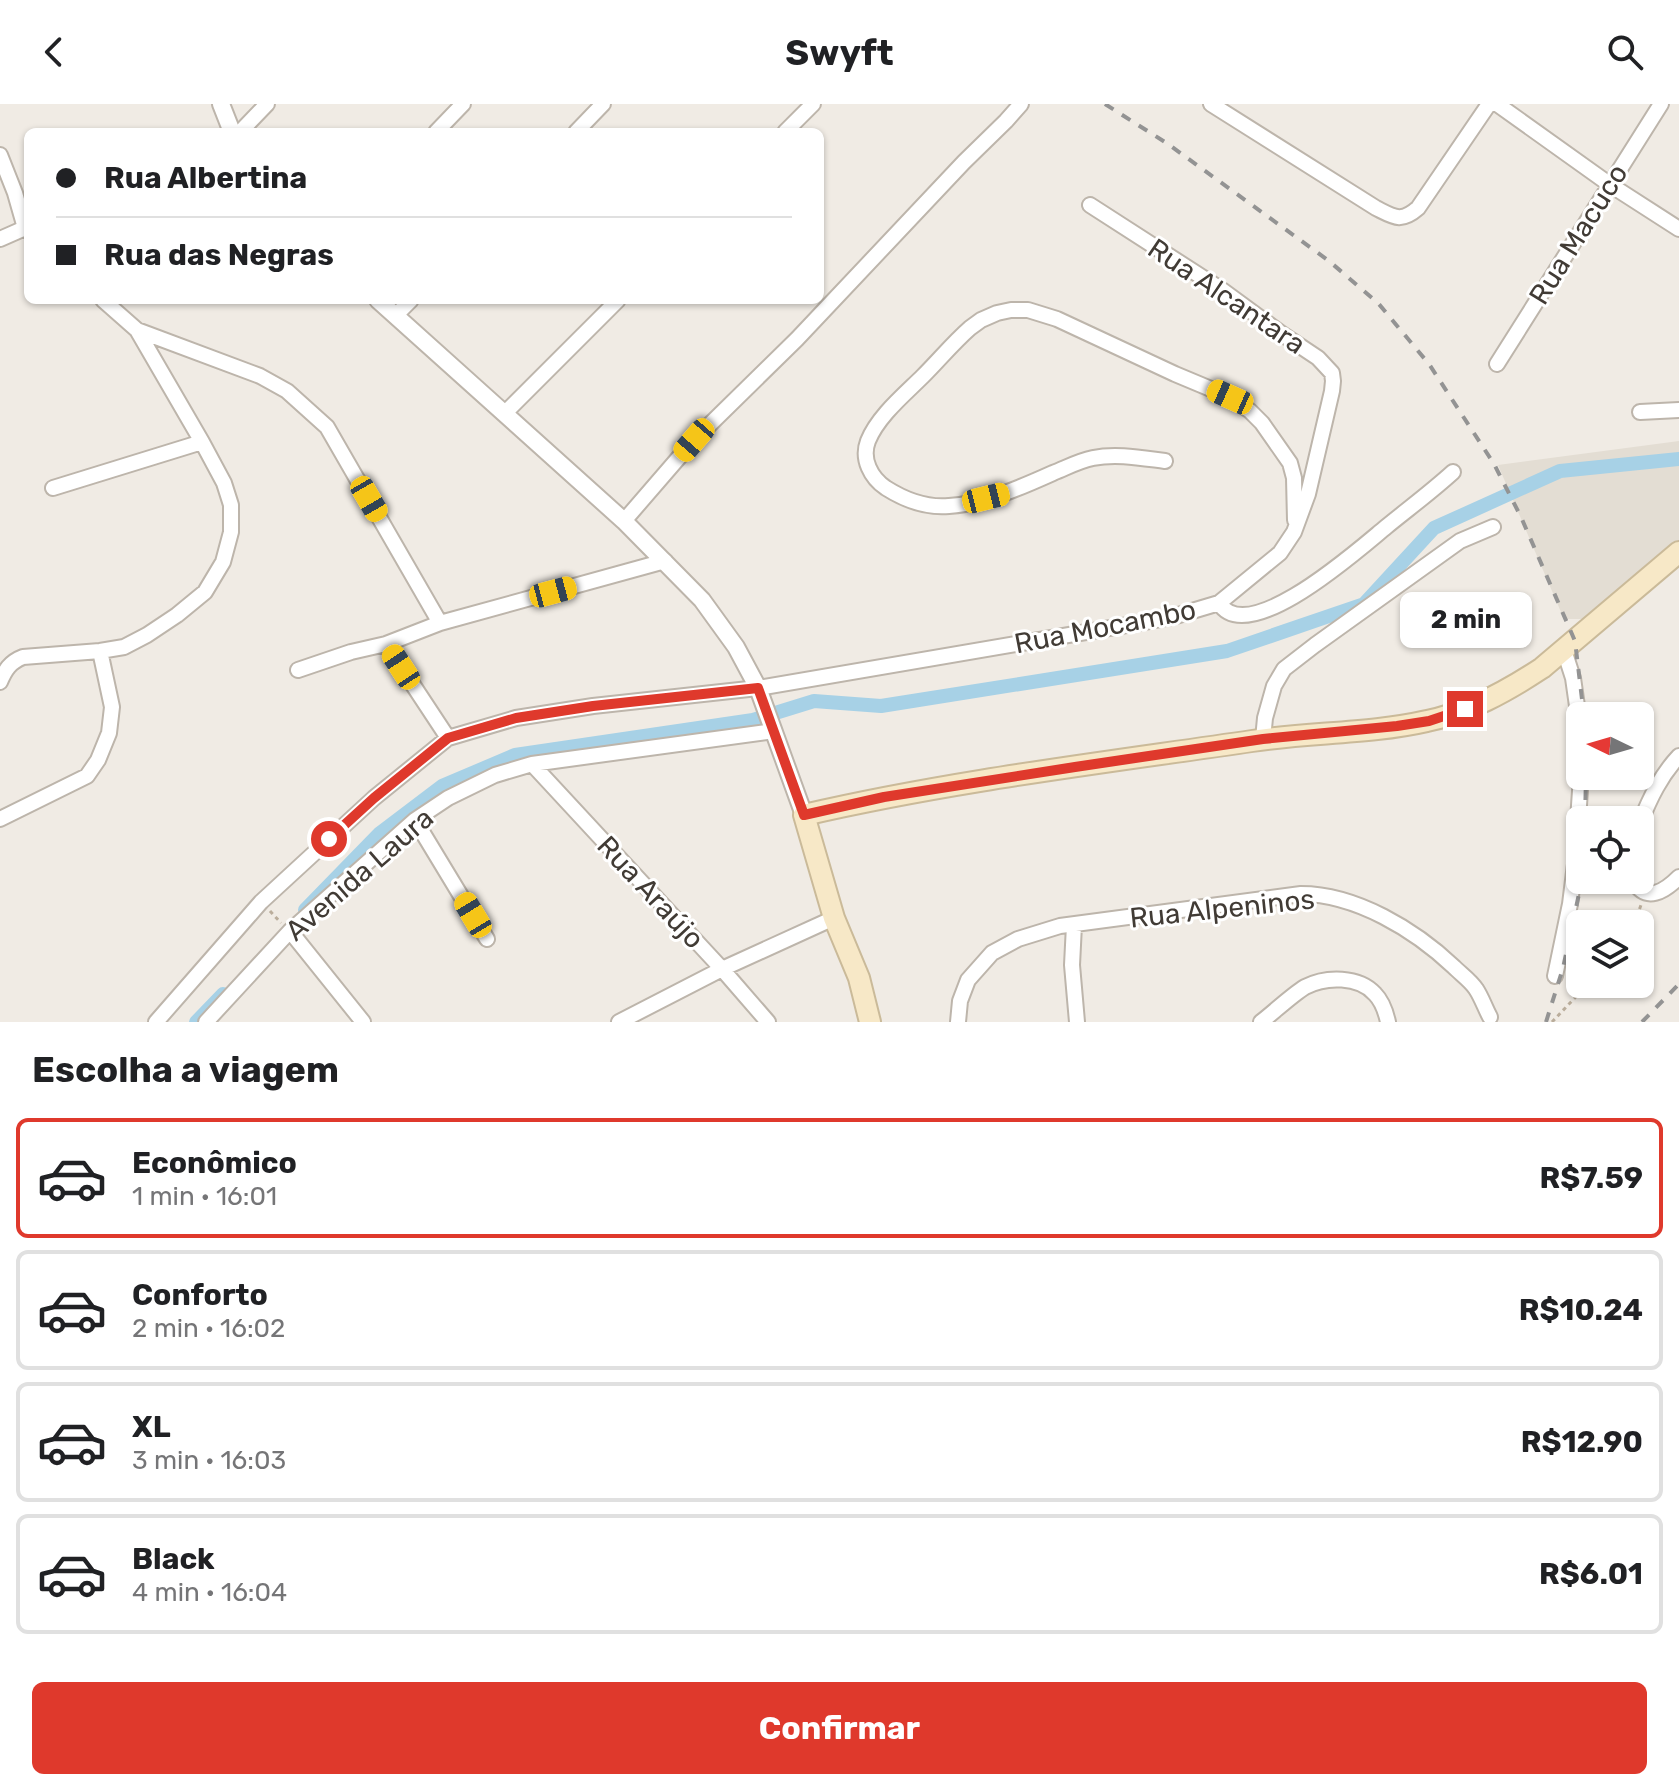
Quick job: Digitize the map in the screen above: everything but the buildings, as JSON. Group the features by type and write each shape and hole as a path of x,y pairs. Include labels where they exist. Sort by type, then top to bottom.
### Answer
{"main road":[{"path":"870,1022 859,978 834,918 804,815 897,795 1263,739 1429,721 1465,709 1517,685 1564,650 1679,552"}],"street":[{"path":"221,104 230,128"},
{"path":"244,128 267,104"},
{"path":"440,128 463,104"},
{"path":"580,128 603,104"},
{"path":"789,128 813,104"},
{"path":"624,521 694,440 797,339 1021,104"},
{"path":"1211,104 1396,218 1409,217 1418,208 1489,104"},
{"path":"1497,104 1609,184 1679,229"},
{"name":"Rua Macuco","path":"1497,364 1661,104"},
{"path":"0,155 24,220"},
{"name":"Rua Alcantara","path":"1090,205 1222,290 1318,358 1329,368 1333,381 1328,405"},
{"path":"0,239 24,230"},
{"path":"0,682 14,661 23,657 124,647 147,635 205,592 223,562 231,532 231,505 224,483 137,330 108,304"},
{"path":"383,304 624,521 702,600 736,647 760,693 804,815"},
{"path":"396,315 407,304"},
{"path":"505,413 614,304"},
{"path":"1165,461 1113,456 1093,458 1001,494 952,506 936,506 898,495 884,486 869,470 866,451 869,440 891,408 970,328 997,313 1028,310 1057,319 1230,397 1250,411 1290,463 1294,478 1294,532"},
{"path":"137,330 260,376 287,391 327,427 440,623"},
{"name":"Rua Mocambo","path":"448,738 516,718 593,706 760,693 960,652 1055,639 1172,617 1219,603 1280,553 1294,532 1308,494 1328,405"},
{"path":"1640,412 1679,410"},
{"path":"53,488 202,442"},
{"path":"1219,603 1223,610 1243,615 1269,609 1295,596 1332,571 1453,472"},
{"path":"1263,739 1274,686 1284,669 1460,541 1493,527"},
{"path":"298,670 386,644 440,623 665,561"},
{"path":"156,1022 261,902 374,798 448,738 386,644"},
{"path":"1564,650 1576,702"},
{"path":"0,819 87,776 98,760 109,733 112,707 100,651"},
{"name":"Avenida Laura","path":"206,1022 290,931 415,820 448,798 495,775 532,764 771,725"},
{"path":"1648,806 1657,786 1679,756"},
{"name":"Rua Araújo","path":"532,764 768,1022"},
{"path":"1555,976 1570,904 1580,790"},
{"path":"415,820 487,939"},
{"path":"1654,894 1666,890 1679,877"},
{"name":"Rua Alpeninos","path":"958,1022 960,1001 968,980 992,953 1026,936 1060,926 1301,894 1318,894 1391,920 1435,949 1475,988 1490,1017"},
{"path":"619,1022 722,969 834,918"},
{"path":"1074,925 1072,965 1077,1022"},
{"path":"290,931 363,1022"},
{"path":"1261,1022 1305,988 1336,979 1352,981 1376,995 1388,1022"}],"path":[{"path":"268,909 290,931"},
{"path":"1552,1022 1575,998"}],"shaded area":[{"path":"1679,441 1679,550 1593,619 1564,619 1498,465"}],"waterway":[{"path":"305,910 380,833 442,786 515,755 753,720 814,701 881,706 1227,651 1364,604 1434,528 1560,471 1679,459"},
{"path":"196,1022 223,994"}],"railway":[{"path":"1105,104 1168,144 1329,261 1378,303 1429,364 1494,464 1521,517 1575,641 1582,702"},
{"path":"1585,806 1586,790"},
{"path":"1546,1022 1563,968 1579,894"},
{"path":"1642,1022 1679,984"}],"route":[{"path":"329,839 448,738 516,718 593,706 758,688 804,815 884,797 1075,767 1263,739 1429,721 1465,709"}]}
